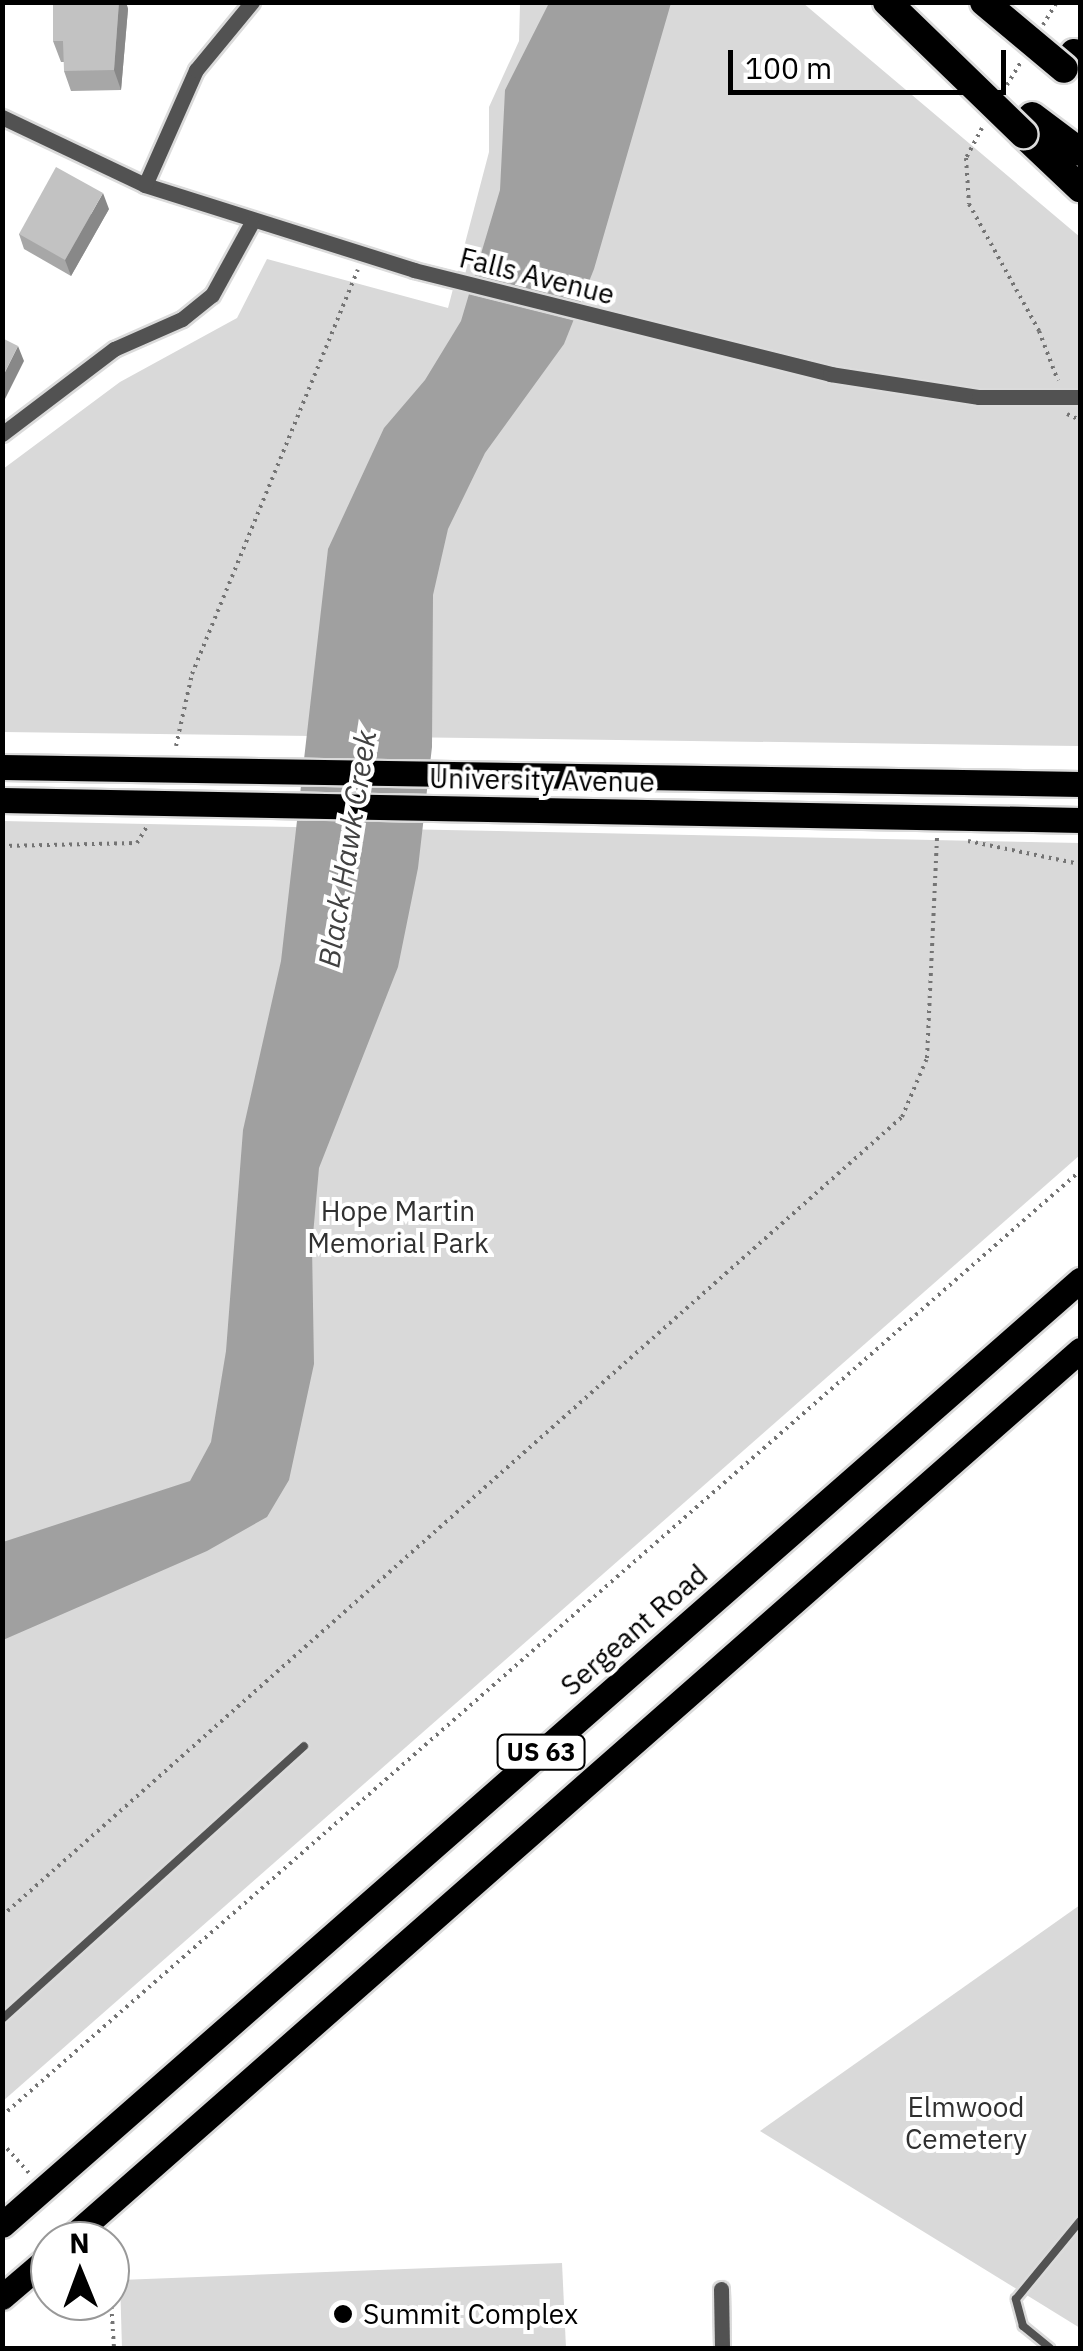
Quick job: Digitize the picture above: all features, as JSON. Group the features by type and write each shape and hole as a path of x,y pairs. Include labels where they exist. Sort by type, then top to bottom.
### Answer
{"highway":[{"path":"890,2 1028,125 1080,188"},
{"path":"984,2 1075,65"},
{"path":"996,2 1075,65"},
{"path":"1028,125 1080,152"}],"main road":[{"name":"University Avenue","path":"2,767 1080,784"},
{"name":"University Avenue","path":"2,800 1080,820"},
{"name":"Sergeant Road","path":"2,2224 1080,1280"},
{"name":"US 63","path":"89,2221 1080,1350"},
{"path":"2,2297 30,2273"}],"street":[{"path":"146,185 196,70 252,2"},
{"name":"Falls Avenue","path":"2,117 146,185 251,224 414,270 685,339 880,382 979,396 1080,398"},
{"path":"2,434 114,350 182,319 212,296 251,224"},
{"path":"721,2288 722,2348"}],"lane":[{"path":"2,2019 304,1746"},
{"path":"1050,2348 1023,2326 1016,2298 1080,2221"}],"path":[{"path":"1037,35 1056,2"},
{"path":"998,101 1027,52"},
{"path":"988,117 966,158 969,204 1039,331 1066,413 1080,420"},
{"path":"171,771 192,674 364,256"},
{"path":"2,846 136,843 162,803"},
{"path":"2,1916 902,1117 927,1058 937,833 1080,864"},
{"path":"2,2116 1080,1171"},
{"path":"112,2321 114,2348"}],"green space":[{"path":"520,3 803,3 1080,237 1080,746 3,732 3,469 120,382 237,318 267,259 448,308 489,152 489,107 519,41"},
{"name":"Hope Martin Memorial Park","path":"2,821 1080,843 1080,1155 3,2101"},
{"name":"Elmwood Cemetery","path":"1080,1905 1080,2328 760,2131"},
{"name":"Summit Complex","path":"562,2263 566,2348 122,2348 121,2321 130,2321 130,2280"}],"water":[{"name":"Black Hawk Creek","path":"549,3 671,3 594,269 564,344 485,453 448,529 433,595 432,747 418,868 398,967 319,1168 312,1246 314,1364 289,1480 267,1517 207,1551 3,1640 3,1542 190,1481 211,1442 226,1351 243,1130 281,961 328,549 384,428 425,380 461,321 500,190 505,90"}],"building":[{"path":"53,2 119,2 114,70 64,71 63,41 53,41"},
{"path":"56,167 103,193 65,260 19,234"},
{"path":"2,338 18,346 2,378"}],"place":[{"name":"Summit Complex","path":"343,2314"}]}
